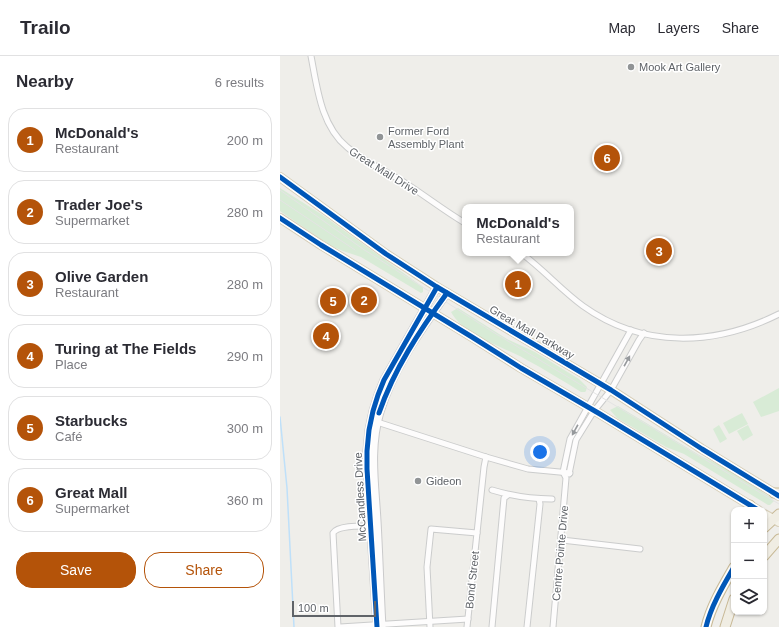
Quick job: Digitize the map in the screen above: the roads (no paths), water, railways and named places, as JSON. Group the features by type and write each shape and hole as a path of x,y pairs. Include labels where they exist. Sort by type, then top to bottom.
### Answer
{"highway":[{"path":"767,526 777,518"},
{"path":"767,553 779,539"},
{"path":"767,555 779,549"},
{"path":"706,627 721,588 731,571"},
{"path":"725,627 731,608"}],"main road":[{"name":"Great Mall Parkway","path":"280,177 386,254 437,287 611,390 702,449 777,494"},
{"path":"280,218 321,245 521,368 751,507"},
{"name":"McCandless Drive","path":"380,626 371,526 367,450 373,411 384,380 437,287"},
{"name":"McCandless Drive","path":"380,626 373,470 374,443 377,422 392,379 426,322 447,293"},
{"path":"767,515 777,518"}],"street":[{"name":"Great Mall Drive","path":"311,56 322,105 332,129 343,143 351,151 401,180 462,221"},
{"path":"524,256 539,267 584,307 631,330 644,333 680,338 711,337 742,330 779,314"},
{"path":"631,330 601,384 591,409 576,440 570,473 566,478 563,472 570,439 591,409 611,390 644,333"},
{"path":"377,422 528,470 570,473"},
{"name":"Bond Street","path":"467,627 486,457"},
{"name":"Centre Pointe Drive","path":"554,627 566,478"},
{"path":"492,490 508,495 552,500"},
{"path":"492,627 504,498 508,495"},
{"path":"528,627 540,504 539,499"},
{"path":"371,526 341,528 335,530 333,533 339,627 430,624 468,619"},
{"path":"430,624 427,567 431,529 477,533"},
{"path":"562,540 640,549"}],"waterway":[{"path":"280,417 287,488 294,627"}],"tram line":[{"path":"280,190 363,249 493,332 779,504"},
{"path":"280,200 355,250"}],"place":[{"name":"Mook Art Gallery","path":"631,67"},
{"name":"Former Ford Assembly Plant","path":"380,137"},
{"name":"Great Mall","path":"607,158"},
{"name":"Olive Garden","path":"659,251"},
{"name":"McDonald's","path":"518,284"},
{"name":"Trader Joe's","path":"364,300"},
{"name":"Starbucks","path":"333,301"},
{"name":"Turing at The Fields","path":"326,336"},
{"name":"Gideon","path":"418,481"}]}
